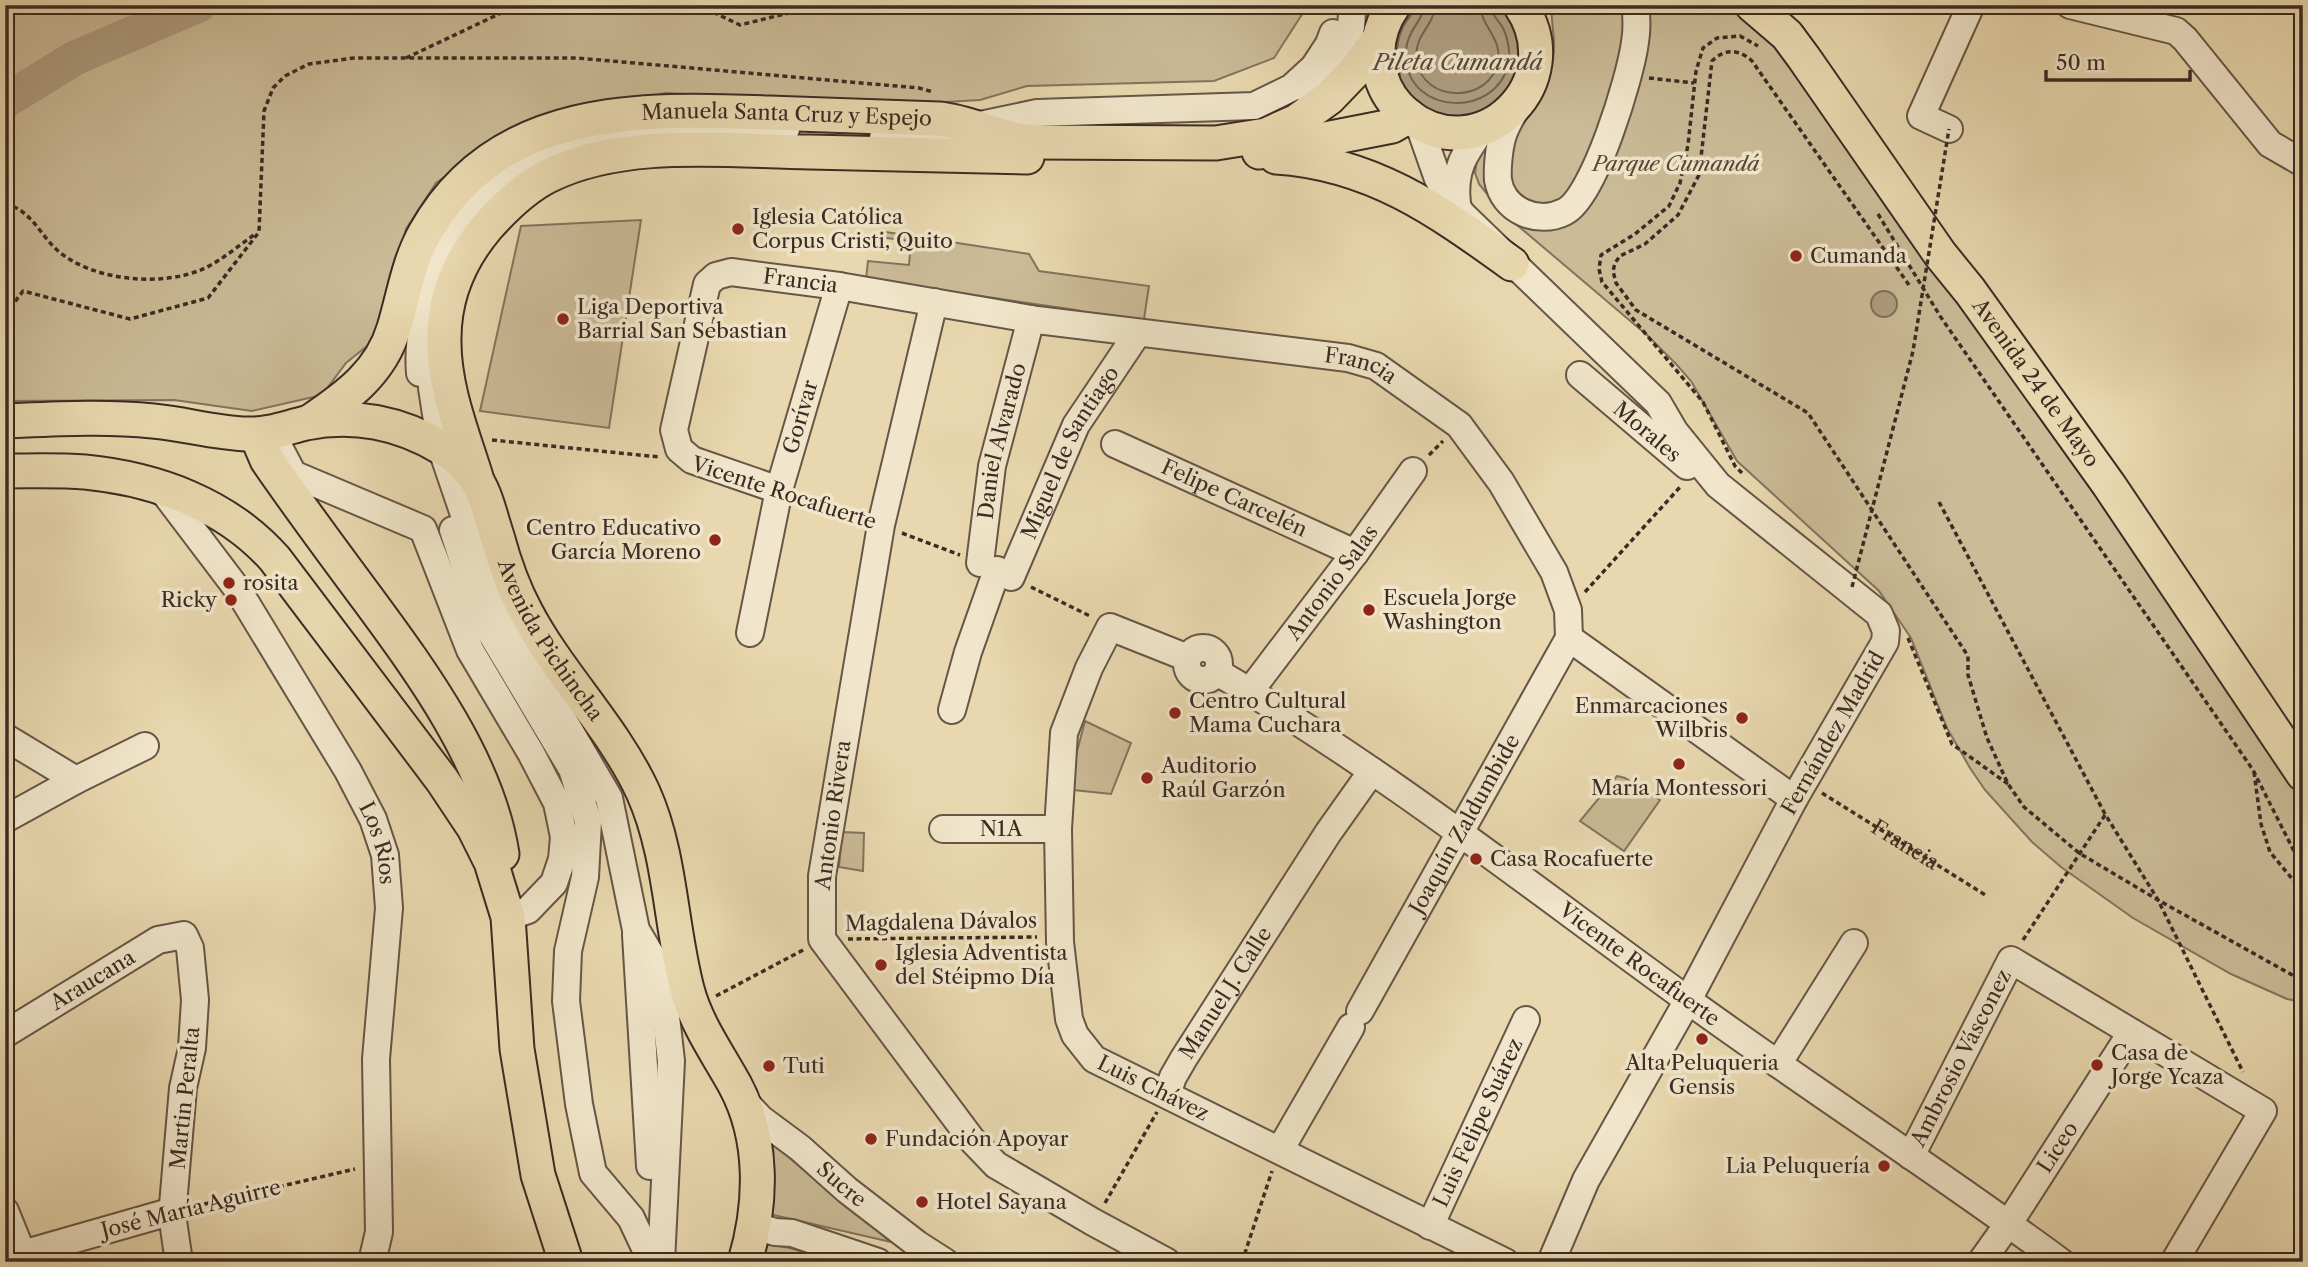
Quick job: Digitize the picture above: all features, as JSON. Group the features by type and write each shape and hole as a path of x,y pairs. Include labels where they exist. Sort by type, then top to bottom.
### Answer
{"main road":[{"name":"Avenida 24 de Mayo","path":"1752,5 1787,36 1804,58 1940,254 2109,485 2303,774"},
{"path":"1384,18 1378,62 1384,86 1397,106 1413,119 1439,130 1454,132 1483,128 1504,117 1520,101 1534,75 1537,54 1534,32 1525,7"},
{"name":"Manuela Santa Cruz y Espejo","path":"309,422 357,388 377,365 394,329 416,249 443,204 476,169 518,143 584,121 659,110 955,120 988,132 1032,142 1216,143 1253,138 1284,127 1318,107 1346,81 1384,18"},
{"name":"Manuela Santa Cruz y Espejo","path":"443,441 450,391 444,353 444,322 450,292 462,263 494,219 507,206 534,184 564,170 619,156 674,150 1030,157 1228,157 1392,126 1413,119"},
{"path":"1228,157 1287,157 1374,179 1426,204 1512,264"},
{"name":"Avenida Pichincha","path":"5,421 128,419 232,433 271,433 309,422 334,419 367,420 443,441 464,464 478,483 508,572 525,610 630,767 644,794 663,857 687,993 708,1041 743,1100 754,1138 757,1160 755,1226 745,1262"},
{"path":"271,433 261,446 267,460 415,663 436,696 469,758 496,832 504,869 509,917 517,1049 538,1175 566,1262"},
{"path":"5,471 83,472 116,476 160,487 220,512 247,531 275,559 409,735 474,828 491,862 509,917"}],"street":[{"path":"988,132 1037,113 1254,106 1291,88 1314,67 1329,44 1341,5"},
{"path":"656,1259 647,1252 631,1218 593,1173 579,1104 566,1002 568,951 585,877 588,821 572,769 482,618 465,571 432,388 438,294 448,267 465,238 492,205 523,179 559,161 614,145 670,139 988,132 1220,133 1252,128 1299,107 1326,83 1343,55 1353,19 1351,5"},
{"path":"1520,101 1502,137 1498,181 1509,203 1522,214 1539,218 1566,212 1587,187 1607,141 1635,43 1635,5"},
{"path":"1949,129 1921,116 1971,5"},
{"path":"2070,5 2176,31 2270,144 2303,163"},
{"name":"Fernández Madrid","path":"1413,119 1438,179 1462,214 1658,403 1675,432 1718,485 1880,614 1886,631 1885,642 1794,799 1688,1000 1586,1180 1551,1262"},
{"path":"1457,204 1456,175 1467,151 1483,128"},
{"name":"Francia","path":"692,460 679,449 674,430 706,284 716,276 731,271 1137,334 1348,358 1376,366 1459,425 1501,482 1554,572 1568,610 1569,638"},
{"name":"Gorívar","path":"750,633 779,490 839,286"},
{"name":"Antonio Rivera","path":"822,939 822,876 881,525 934,302"},
{"name":"Daniel Alvarado","path":"1005,574 992,466 1031,319"},
{"name":"Miguel de Santiago","path":"1005,574 1076,425 1137,334"},
{"name":"Morales","path":"1580,375 1695,472 1718,485"},
{"path":"271,433 293,474 424,529 470,650 557,803 564,837 562,859 554,883 528,909 509,917"},
{"path":"443,441 472,538 509,627 609,798 636,930 662,972 671,1061 656,1259"},
{"name":"Felipe Carcelén","path":"1115,444 1355,553"},
{"name":"Vicente Rocafuerte","path":"692,460 779,490"},
{"name":"Antonio Salas","path":"1250,691 1355,553 1413,471"},
{"name":"Los Rios","path":"160,487 245,601 348,771 373,819 385,855 389,908 376,1059 379,1232 372,1262"},
{"path":"952,710 968,652 1005,574"},
{"name":"Vicente Rocafuerte","path":"1110,627 1188,658 1198,649 1210,650 1219,659 1217,672 1372,771 1460,832 1778,1065 2061,1262"},
{"name":"Luis Chávez","path":"1110,627 1064,733 1058,829 1060,936 1069,1019 1075,1035 1094,1059 1505,1262"},
{"path":"1569,638 1794,799"},
{"name":"Joaquín Zaldumbide","path":"1280,1150 1569,638"},
{"path":"5,737 76,779"},
{"path":"5,819 76,779 145,746"},
{"name":"Manuel J. Calle","path":"1167,1094 1173,1077 1220,1002 1328,833 1372,771"},
{"name":"N1A","path":"943,829 1058,829"},
{"name":"Araucana","path":"5,1034 158,940 184,935"},
{"name":"Martin Peralta","path":"179,1262 173,1211 183,1088 192,1048 195,999 190,948 184,935"},
{"path":"822,939 885,1027 972,1140 996,1165 1093,1223 1167,1262"},
{"path":"1778,1065 1854,943"},
{"path":"2011,960 2263,1111 2174,1262"},
{"name":"Ambrosio Vásconez","path":"1911,1156 2011,960"},
{"name":"Luis Felipe Suárez","path":"1430,1226 1526,1020"},
{"name":"Liceo","path":"1981,1262 2132,1032"},
{"name":"Sucre","path":"743,1100 761,1119 800,1148 847,1190 945,1262"},
{"name":"José María Aguirre","path":"14,1256 173,1211"},
{"path":"5,1212 14,1256"},
{"path":"755,1226 775,1232 792,1233 878,1262"}],"path":[{"path":"405,58 519,5"},
{"path":"698,5 740,25 821,5"},
{"path":"1745,475 1735,467 1703,402 1602,282 1599,268 1601,255 1635,234 1669,206 1680,183 1703,48 1717,38 1740,36 1766,51"},
{"path":"1909,285 1752,61 1743,52 1719,54 1712,61 1699,175 1678,215 1645,244 1620,256 1615,262 1616,283 1636,310 1808,413 1968,656 1968,675 1987,738 2008,784 2024,807 2079,853 2303,981"},
{"path":"5,316 23,291 130,320 208,298 259,232 264,111 273,88 285,76 309,64 354,58 577,58 919,88 940,94"},
{"path":"1647,78 1695,83"},
{"path":"1852,587 1913,351 1949,129"},
{"path":"5,204 16,206 26,213 44,238 64,257 95,272 131,279 172,277 204,268 259,232"},
{"path":"1875,209 1940,316 2253,770 2303,869"},
{"path":"1413,471 1459,425"},
{"name":"Vicente Rocafuerte","path":"443,441 692,460"},
{"path":"1568,610 1695,472"},
{"name":"Vicente Rocafuerte","path":"779,490 881,525 1005,574 1110,627"},
{"path":"1939,502 2105,814 2158,900 2245,1074"},
{"path":"1854,573 1864,582"},
{"path":"1901,629 1908,639 1952,744 2008,784"},
{"path":"2253,770 2261,824 2270,852 2303,892"},
{"name":"Francia","path":"1824,794 1987,896"},
{"path":"2011,960 2105,814"},
{"name":"Magdalena Dávalos","path":"822,939 1060,936"},
{"path":"708,1000 822,939"},
{"path":"1093,1223 1167,1094"},
{"path":"1242,1262 1280,1150"},
{"name":"José María Aguirre","path":"173,1211 378,1163"}],"green space":[{"path":"5,5 1308,5 1274,58 1214,81 1027,86 980,100 892,105 666,93 555,113 492,144 436,183 406,229 377,338 346,363 322,395 252,411 174,400 5,401"},
{"name":"Parque Cumandá","path":"1552,5 1727,5 1780,52 2013,365 2303,794 2303,1002 2287,999 2231,974 2133,918 2061,867 2032,842 1985,790 1970,768 1947,728 1911,638 1879,591 1737,461 1691,381 1676,364 1648,336 1510,219 1479,184 1475,173 1478,154 1483,146 1525,120 1538,102 1547,81 1554,49"},
{"name":"Liga Deportiva Barrial San Sebastian","path":"641,220 609,428 480,411 521,226"},
{"path":"879,231 1029,254 1039,271 1149,286 1144,319 1124,322 1076,310 866,279 868,261 909,265 911,241 879,237"},
{"path":"1085,721 1131,743 1111,794 1074,790 1075,759"},
{"path":"1617,776 1625,778 1660,800 1624,851 1580,821"},
{"path":"842,832 864,833 863,871 839,867"},
{"path":"769,1141 891,1242 769,1214"},
{"path":"767,1244 790,1248 836,1262 763,1262"}],"water":[{"name":"Pileta Cumandá","path":"1411,5 1505,5 1518,23 1525,67 1498,107 1452,121 1408,100 1390,62 1396,24"},
{"path":"1884,291 1893,295 1897,304 1893,313 1884,317 1875,313 1871,304 1875,295"}],"waterway":[{"path":"5,101 75,58 199,5"}],"place":[{"name":"Iglesia Católica Corpus Cristi, Quito","path":"738,229"},
{"name":"Cumanda","path":"1796,256"},
{"name":"Liga Deportiva Barrial San Sebastian","path":"563,319"},
{"name":"Centro Educativo García Moreno","path":"715,540"},
{"name":"rosita","path":"229,583"},
{"name":"Ricky","path":"231,600"},
{"name":"Escuela Jorge Washington","path":"1369,610"},
{"name":"Centro Cultural Mama Cuchara","path":"1175,713"},
{"name":"Enmarcaciones Wilbris","path":"1742,718"},
{"name":"María Montessori","path":"1679,764"},
{"name":"Auditorio Raúl Garzón","path":"1147,778"},
{"name":"Casa Rocafuerte","path":"1476,859"},
{"name":"Iglesia Adventista del Stéipmo Día","path":"881,965"},
{"name":"Alta Peluqueria Gensis","path":"1702,1039"},
{"name":"Casa de Jorge Ycaza","path":"2097,1065"},
{"name":"Tuti","path":"769,1066"},
{"name":"Fundación Apoyar","path":"871,1139"},
{"name":"Lia Peluquería","path":"1884,1166"},
{"name":"Hotel Sayana","path":"922,1202"}]}
